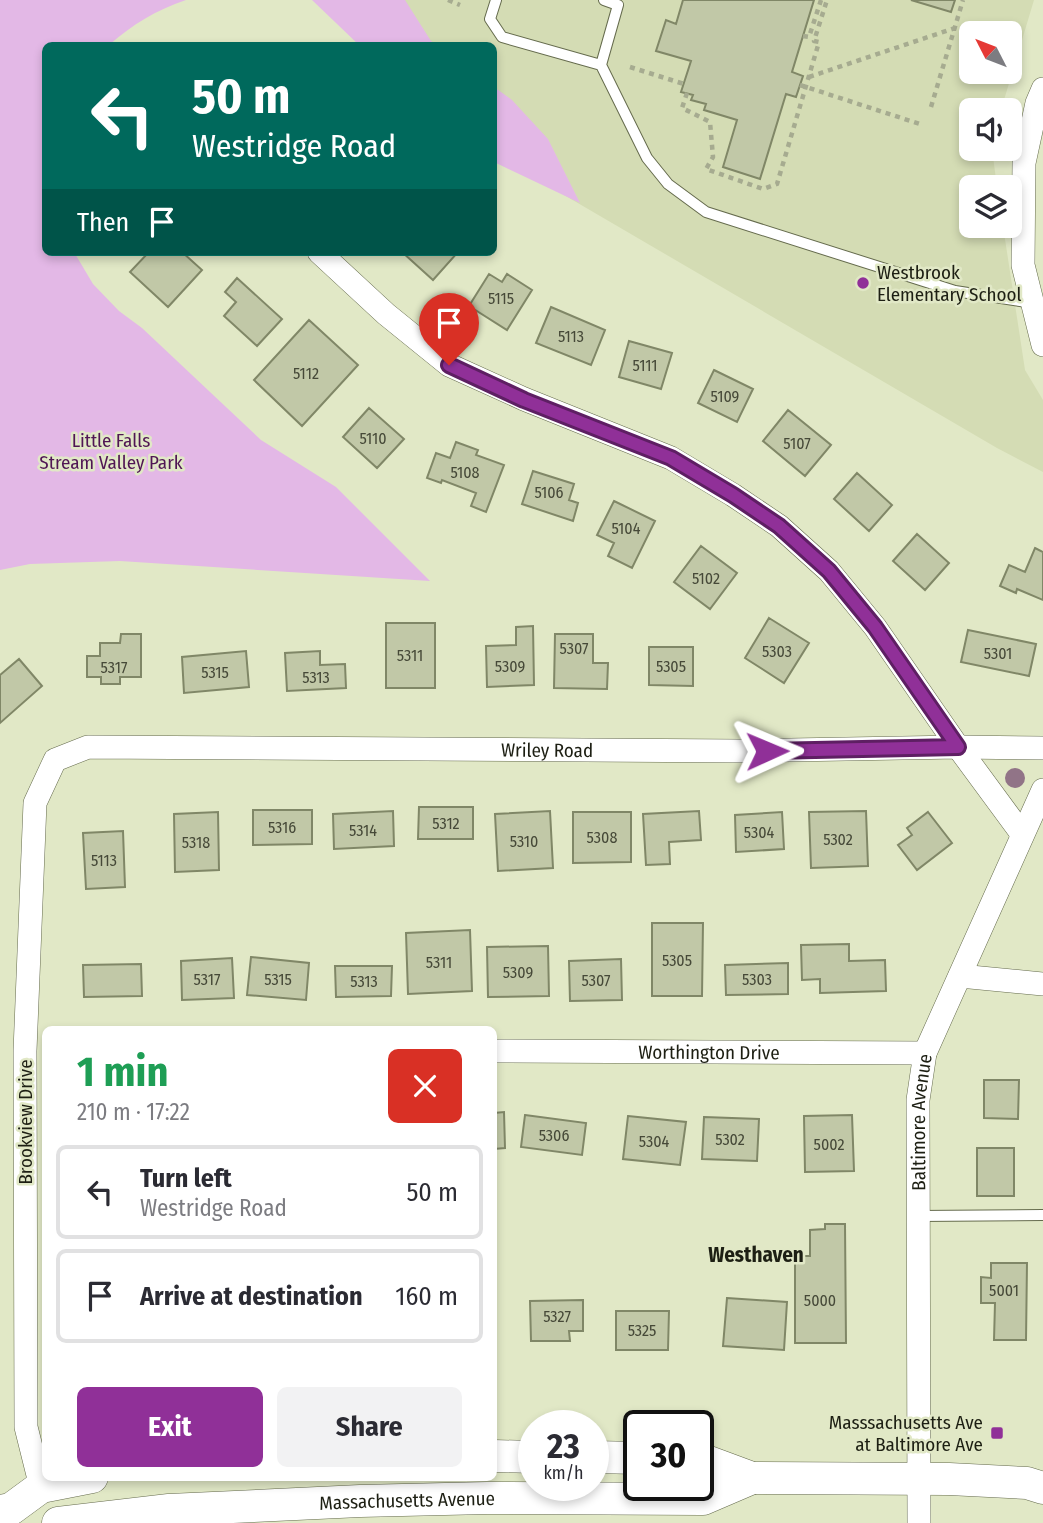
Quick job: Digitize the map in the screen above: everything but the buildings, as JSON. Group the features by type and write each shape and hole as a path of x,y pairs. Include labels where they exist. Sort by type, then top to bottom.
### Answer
{"main road":[{"path":"497,1456 518,1457"},
{"name":"Massachusetts Avenue","path":"714,1464 752,1478 1038,1483"},
{"name":"Massachusetts Avenue","path":"58,1523 169,1510 360,1501 487,1498 703,1499 752,1478"},
{"path":"5,1510 41,1487 72,1481"},
{"path":"5,1510 47,1523"}],"street":[{"path":"1043,89 1037,103 1024,163 1023,265 1043,345"},
{"path":"322,256 386,314 449,365 524,400 671,458 779,526 829,571 875,627 1022,834"},
{"name":"Wriley Road","path":"55,760 88,747 740,751 1043,748"},
{"name":"Brookview Drive","path":"41,1487 26,1427 35,1050 35,803 55,760"},
{"name":"Baltimore Avenue","path":"919,1523 918,1100 925,1053 1043,790"},
{"path":"960,976 1043,984"},
{"name":"Worthington Drive","path":"497,1051 925,1053"}],"lane":[{"path":"496,0 490,19 502,37 601,65"},
{"path":"604,0 618,5 601,65 647,158 668,184 706,212 955,291 1033,303"},
{"path":"918,1216 1043,1215"}],"path":[{"path":"449,0 460,5"},
{"path":"803,36 809,37 821,0"},
{"path":"687,93 682,108 710,122 713,157 706,169 763,189 777,184 807,87 819,42 814,41 827,0"},
{"path":"931,107 963,0"},
{"path":"809,77 955,28"},
{"path":"630,67 684,84"},
{"path":"800,85 923,125"}],"shaded area":[{"name":"Westbrook Elementary School","path":"317,0 1034,0 1022,40 1022,21 959,21 959,84 1009,84 1005,98 959,98 959,161 994,161 995,175 959,175 959,238 1005,238 1025,370 1043,400 1043,472 997,448 497,156 497,42 361,42"}],"green space":[{"name":"Little Falls Stream Valley Park","path":"0,0 186,0 145,19 113,42 42,42 42,256 76,256 93,284 119,311 142,328 261,440 336,487 430,581 120,561 30,564 0,570"},
{"path":"312,0 405,0 432,42 356,42"},
{"path":"497,89 512,100 548,139 580,203 497,163"}],"place":[{"name":"Westbrook Elementary School","path":"863,283"},
{"name":"Masssachusetts Ave at Baltimore Ave","path":"997,1433"}],"district":[{"name":"Westhaven","path":"756,1255"}],"route":[{"path":"449,365 524,400 671,458 779,526 829,571 875,627 958,747 767,751"}]}
